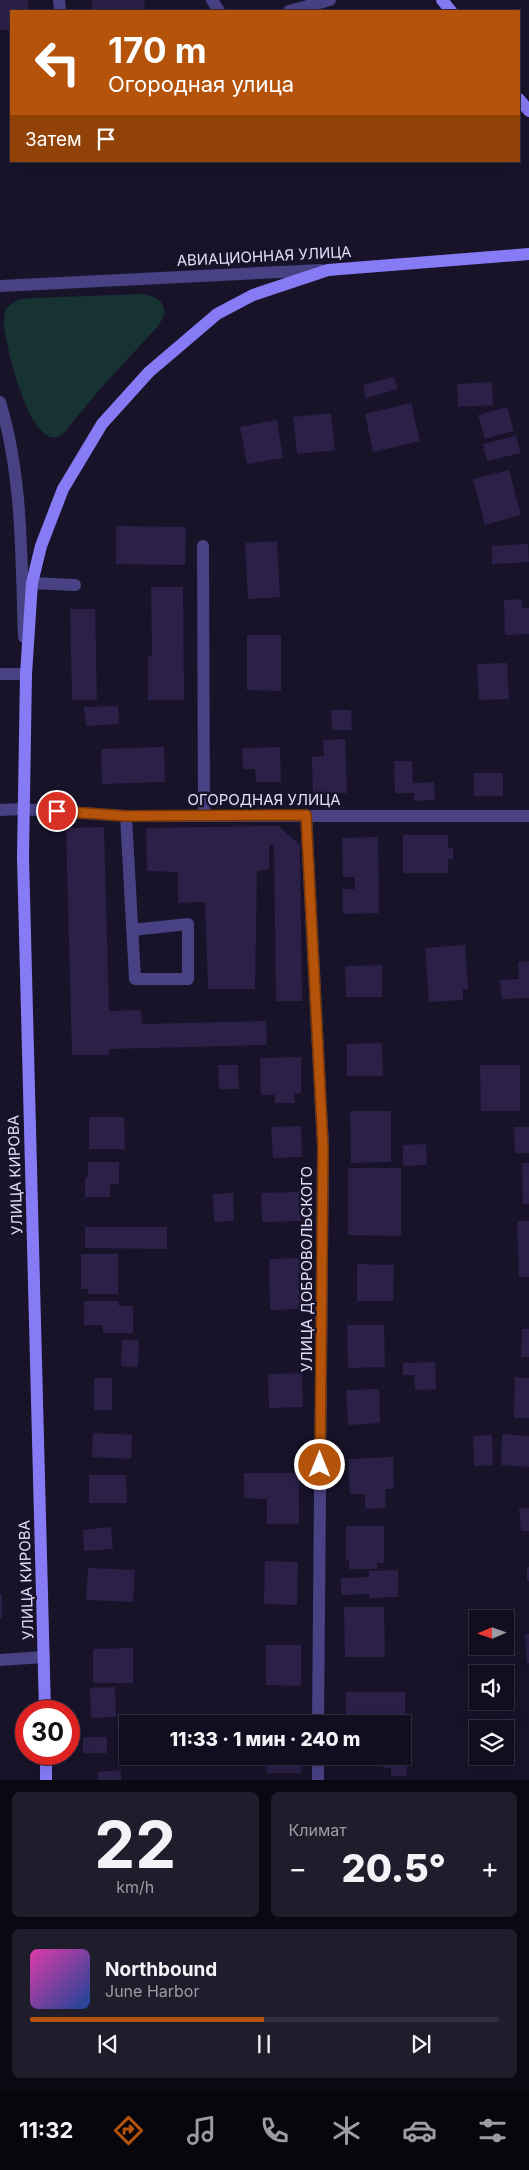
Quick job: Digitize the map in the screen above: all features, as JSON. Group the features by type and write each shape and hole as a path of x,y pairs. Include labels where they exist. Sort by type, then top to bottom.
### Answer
{"main road":[{"path":"520,100 529,112"},
{"name":"АВИАЦИОННАЯ УЛИЦА","path":"328,270 529,254"},
{"name":"УЛИЦА КИРОВА","path":"45,1700 23,809 26,674 32,583 41,546 63,489 102,424 149,372 216,314 252,295 328,270"},
{"path":"46,1765 46,1780"}],"street":[{"path":"292,10 330,0"},
{"name":"АВИАЦИОННАЯ УЛИЦА","path":"0,286 328,270"},
{"path":"0,402 13,469 19,521 26,674 0,674"},
{"path":"203,546 204,815"},
{"path":"32,583 75,585"},
{"name":"ОГОРОДНАЯ УЛИЦА","path":"0,810 23,809 126,816 529,816"},
{"name":"УЛИЦА ДОБРОВОЛЬСКОГО","path":"306,815 323,1147 318,1715"},
{"path":"126,816 132,930 135,979 188,979 188,924 132,930"},
{"path":"0,1660 44,1657"},
{"path":"318,1765 318,1780"}],"green space":[{"path":"142,294 155,297 162,304 165,313 159,325 101,388 62,435 51,437 40,430 22,396 15,376 6,338 4,316 6,308 17,300 30,298"}],"building":[{"path":"0,0 28,0 28,10 10,10 10,30 0,30"},
{"path":"92,0 144,0 145,10 92,10"},
{"path":"394,377 398,389 366,398 363,385"},
{"path":"492,382 493,405 458,407 457,384"},
{"path":"411,403 420,441 373,452 365,414"},
{"path":"507,407 514,431 485,439 478,415"},
{"path":"331,413 335,450 297,454 293,417"},
{"path":"277,420 283,458 247,464 240,427"},
{"path":"516,436 521,453 487,461 483,444"},
{"path":"509,470 521,515 485,525 473,479"},
{"path":"116,526 186,527 185,565 116,564"},
{"path":"277,541 280,597 248,599 245,543"},
{"path":"528,544 529,562 492,564 492,546"},
{"path":"151,587 183,587 184,700 148,700 148,656 152,656"},
{"path":"522,599 522,608 529,608 529,634 505,635 504,600"},
{"path":"70,609 95,609 97,700 72,700"},
{"path":"247,635 281,635 281,691 247,690"},
{"path":"507,663 509,699 479,700 477,664"},
{"path":"118,706 119,724 86,726 84,707"},
{"path":"331,710 351,710 352,730 332,730"},
{"path":"345,739 347,793 313,794 312,757 324,756 323,740"},
{"path":"164,747 165,782 102,784 101,749"},
{"path":"280,747 281,782 256,782 255,769 243,769 242,748"},
{"path":"394,761 412,761 413,783 434,782 435,800 414,801 414,793 395,793"},
{"path":"474,773 503,773 503,796 474,796"},
{"path":"278,826 300,845 302,1001 276,1001 274,845 269,845 269,869 257,871 255,989 208,989 205,902 178,903 178,872 147,871 146,828"},
{"path":"104,827 109,1011 141,1010 142,1024 266,1021 267,1045 109,1049 109,1055 72,1055 66,828"},
{"path":"403,835 448,835 448,848 453,847 453,859 448,859 448,873 403,873"},
{"path":"378,837 379,913 343,914 342,889 355,889 355,877 343,877 342,838"},
{"path":"465,945 468,989 463,989 463,1000 429,1002 425,948"},
{"path":"529,961 529,998 502,999 500,980 519,979 518,962"},
{"path":"382,965 382,997 346,997 345,966"},
{"path":"382,1043 383,1076 347,1076 347,1044"},
{"path":"301,1057 301,1093 294,1093 295,1103 275,1103 275,1095 261,1095 260,1058"},
{"path":"218,1065 238,1065 239,1089 219,1089"},
{"path":"480,1065 520,1065 520,1111 481,1111"},
{"path":"350,1111 391,1111 391,1162 351,1163"},
{"path":"89,1117 124,1117 125,1149 89,1149"},
{"path":"301,1126 302,1157 273,1158 271,1127"},
{"path":"514,1127 529,1127 529,1153 515,1153"},
{"path":"426,1144 427,1165 403,1166 403,1145"},
{"path":"88,1162 119,1162 119,1184 110,1184 110,1197 85,1197 85,1177 88,1177"},
{"path":"522,1163 529,1163 529,1204 523,1204"},
{"path":"348,1168 401,1168 401,1236 348,1235"},
{"path":"300,1192 301,1221 262,1222 261,1193"},
{"path":"233,1193 234,1221 214,1222 213,1194"},
{"path":"517,1221 529,1221 529,1277 519,1277"},
{"path":"85,1227 167,1227 167,1249 85,1248"},
{"path":"81,1254 118,1254 118,1294 88,1294 88,1289 81,1289"},
{"path":"301,1258 302,1309 270,1310 269,1259"},
{"path":"357,1264 394,1265 393,1301 357,1301"},
{"path":"84,1301 119,1301 119,1306 133,1306 133,1333 103,1333 103,1325 84,1325"},
{"path":"347,1325 384,1325 385,1367 348,1368"},
{"path":"522,1329 529,1329 529,1357 521,1357"},
{"path":"122,1340 139,1340 138,1367 121,1366"},
{"path":"435,1362 436,1389 415,1390 414,1375 403,1375 403,1363"},
{"path":"302,1373 303,1407 269,1408 268,1374"},
{"path":"515,1377 529,1378 529,1418 514,1418"},
{"path":"94,1378 112,1378 112,1410 94,1410"},
{"path":"379,1389 380,1423 348,1425 346,1390"},
{"path":"93,1433 132,1435 131,1459 92,1457"},
{"path":"502,1434 529,1436 529,1467 501,1465"},
{"path":"492,1435 493,1465 474,1466 473,1436"},
{"path":"393,1457 394,1489 385,1489 386,1508 365,1509 365,1494 350,1494 348,1459"},
{"path":"244,1473 299,1473 299,1524 267,1524 267,1499 244,1498"},
{"path":"89,1475 126,1475 127,1503 89,1503"},
{"path":"519,1508 529,1508 529,1531 521,1531"},
{"path":"346,1526 384,1526 384,1563 377,1563 377,1569 349,1569 349,1560 346,1560"},
{"path":"111,1527 113,1549 84,1551 83,1530"},
{"path":"265,1561 298,1562 297,1605 264,1604"},
{"path":"527,1567 529,1567 529,1581 527,1581"},
{"path":"88,1568 135,1570 133,1602 86,1600"},
{"path":"398,1570 398,1597 369,1598 369,1594 341,1595 341,1578 369,1577 369,1571"},
{"path":"0,1594 2,1594 2,1618 0,1618"},
{"path":"344,1607 384,1607 385,1657 345,1657"},
{"path":"525,1634 529,1634 529,1663 527,1663"},
{"path":"266,1645 301,1645 301,1686 266,1685"},
{"path":"133,1648 133,1683 93,1683 93,1649"},
{"path":"115,1687 116,1717 91,1718 90,1688"},
{"path":"346,1692 405,1692 405,1715 346,1715"},
{"path":"83,1737 107,1737 107,1753 83,1753"},
{"path":"267,1765 301,1765 301,1773 267,1773"},
{"path":"383,1765 407,1765 407,1776 391,1776 391,1768 383,1769"},
{"path":"121,1770 121,1780 98,1780 98,1772"}],"route":[{"path":"57,811 126,816 306,815 323,1147 320,1465"}]}
